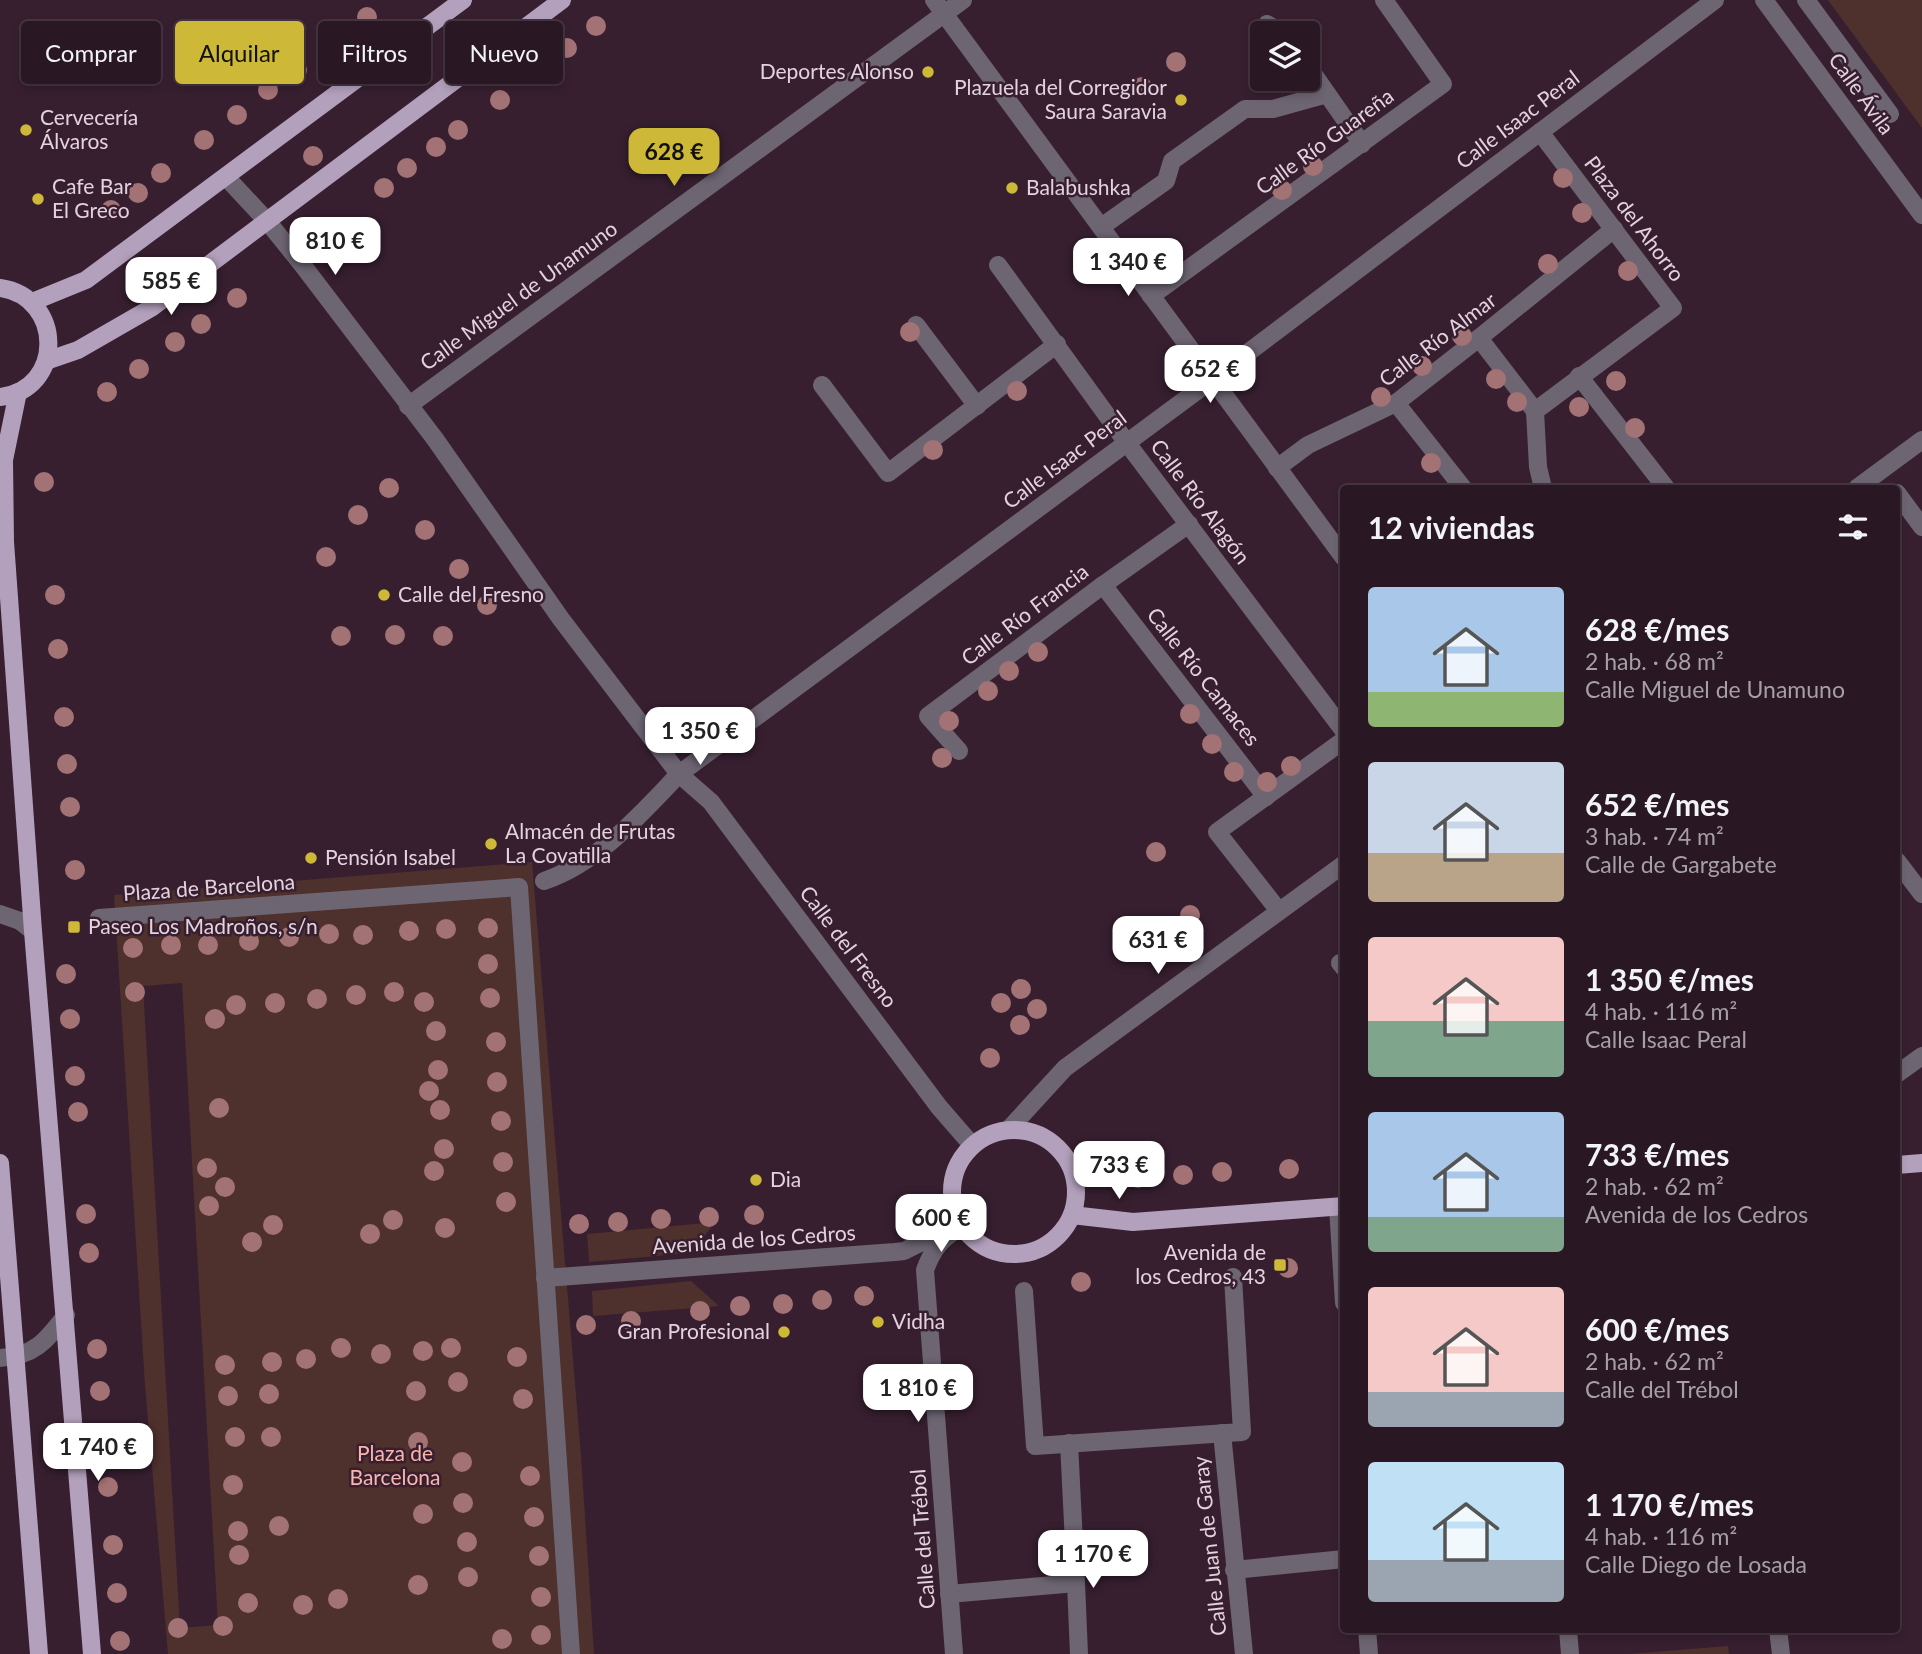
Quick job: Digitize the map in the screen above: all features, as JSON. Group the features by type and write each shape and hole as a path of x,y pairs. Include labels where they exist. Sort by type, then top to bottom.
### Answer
{"main road":[{"path":"32,302 86,280 463,0"},
{"path":"46,361 78,350 151,308 562,0"},
{"path":"0,288 19,293 32,302 45,320 50,341 40,374 18,392 0,397"},
{"path":"18,392 4,460 5,542 33,931 92,1654"},
{"path":"1009,1129 1031,1131 1049,1140 1065,1155 1074,1173 1077,1194 1072,1215 1061,1234 1043,1247 1022,1254 1003,1254 983,1247 960,1225 954,1212 952,1182 961,1157 972,1145 989,1134 1009,1129"},
{"path":"0,1163 8,1358 39,1654"},
{"path":"1900,1165 1922,1163"},
{"path":"1072,1215 1133,1222 1340,1206"}],"street":[{"name":"Calle Miguel de Unamuno","path":"408,406 939,7 963,0"},
{"name":"Calle Río Guareña","path":"1151,296 1443,84 1384,0"},
{"name":"Calle Isaac Peral","path":"544,881 568,873 631,825 679,774 1213,379 1715,0"},
{"name":"Calle Ávila","path":"1763,0 1922,215"},
{"path":"1806,0 1890,114"},
{"path":"939,7 1340,553"},
{"path":"1320,84 1362,144"},
{"path":"1101,227 1166,181 1172,161 1245,109 1273,109 1327,94"},
{"name":"Plaza del Ahorro","path":"1535,411 1673,308 1540,132"},
{"name":"Calle del Fresno","path":"226,177 267,221 435,439 561,619 679,774 711,802 939,1107 972,1145"},
{"name":"Calle Río Almar","path":"1278,468 1307,444 1396,403 1614,229"},
{"name":"Calle Río Alagón","path":"998,265 1127,443 1340,726"},
{"path":"916,325 977,406"},
{"path":"1479,338 1535,411 1538,467 1542,485"},
{"path":"822,385 888,473 1057,344"},
{"path":"1580,376 1664,485"},
{"path":"1396,403 1461,485"},
{"path":"1861,485 1922,440"},
{"path":"1880,471 1892,485"},
{"path":"1900,497 1922,527"},
{"name":"Calle Río Francia","path":"959,751 928,716 1189,524"},
{"name":"Calle Río Camaces","path":"1103,585 1266,797"},
{"path":"1279,911 1217,832 1340,743"},
{"path":"1900,865 1922,894"},
{"path":"1009,1129 1065,1068 1340,867"},
{"name":"Plaza de Barcelona","path":"99,918 519,887 571,1654"},
{"path":"0,914 20,921 33,931"},
{"path":"1900,1072 1922,1055"},
{"name":"Avenida de los Cedros","path":"545,1278 904,1251 960,1225"},
{"name":"Calle del Trébol","path":"954,1654 925,1270 931,1253 943,1238 960,1225"},
{"name":"Calle Juan de Garay","path":"1024,1291 1035,1446 1242,1432 1233,1277"},
{"path":"8,1358 42,1344 66,1315"},
{"name":"Calle Juan de Garay","path":"1222,1433 1244,1654"},
{"path":"1069,1443 1079,1654"},
{"path":"1234,1570 1340,1559"},
{"path":"949,1594 1076,1583"},
{"path":"1367,1633 1369,1654"},
{"path":"1568,1633 1570,1654"},
{"path":"1779,1633 1781,1654"}],"green space":[{"path":"1828,0 1922,0 1922,128"},
{"name":"Plaza de Barcelona","path":"532,862 581,1456 594,1654 168,1654 145,1385 114,895","holes":["182,983 218,1625 180,1628 143,986"]},
{"path":"716,1222 690,1253 589,1262 587,1234"},
{"path":"691,1281 719,1306 593,1316 592,1291"},
{"path":"1728,1646 1729,1654 1629,1654"}],"place":[{"name":"Deportes Alonso","path":"928,72"},
{"name":"Plazuela del Corregidor Saura Saravia","path":"1181,100"},
{"name":"Cervecería Álvaros","path":"26,130"},
{"name":"Balabushka","path":"1012,188"},
{"name":"Cafe Bar El Greco","path":"38,199"},
{"name":"Calle del Fresno","path":"384,595"},
{"name":"Almacén de Frutas La Covatilla","path":"491,844"},
{"name":"Pensión Isabel","path":"311,858"},
{"name":"Paseo Los Madroños, s/n","path":"74,927"},
{"name":"Dia","path":"756,1180"},
{"name":"Avenida de los Cedros, 43","path":"1280,1265"},
{"name":"Vidha","path":"878,1322"},
{"name":"Gran Profesional","path":"784,1332"}]}
